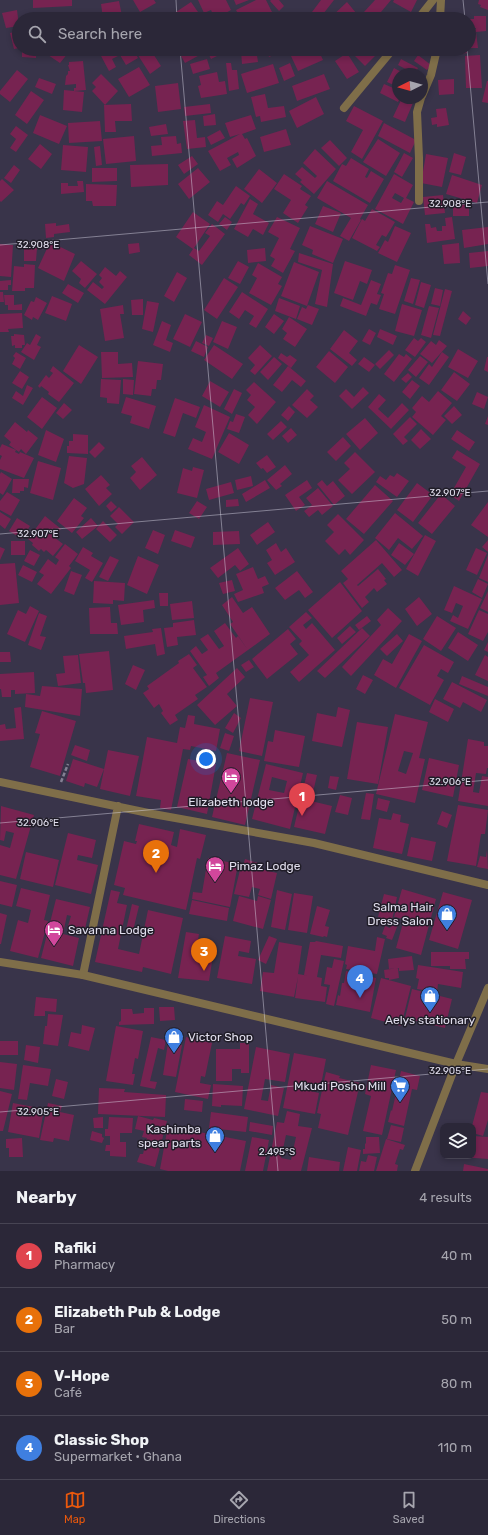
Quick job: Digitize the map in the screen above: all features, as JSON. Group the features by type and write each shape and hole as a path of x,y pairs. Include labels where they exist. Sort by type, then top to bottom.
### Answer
{"street":[{"path":"424,12 433,0"},
{"path":"440,12 441,0"},
{"path":"344,108 387,56"},
{"path":"428,82 435,56"},
{"path":"419,201 417,112 420,104"},
{"path":"0,782 314,843 488,885"},
{"path":"83,975 118,806"},
{"path":"0,962 83,975 456,1064 488,1069"},
{"path":"415,1171 456,1064 488,988"}],"path":[{"path":"56,794 68,764"}],"building":[{"path":"33,0 72,0 72,6 33,8"},
{"path":"133,0 154,0 156,3 140,12"},
{"path":"198,0 226,0 231,10 227,12 212,12 211,10 204,12"},
{"path":"234,0 249,0 236,5"},
{"path":"256,0 266,0 272,12 237,12 236,10"},
{"path":"279,0 284,6 279,11 270,1"},
{"path":"321,0 334,0 325,12 312,12"},
{"path":"375,0 391,0 381,12 364,12"},
{"path":"394,0 417,0 411,12 393,2"},
{"path":"479,0 488,0 488,10 480,7 481,5 478,4"},
{"path":"119,1 121,12 102,12 101,4"},
{"path":"191,2 198,12 176,12"},
{"path":"347,2 355,12 336,12"},
{"path":"17,10 17,12 12,12 12,27 6,28 2,13"},
{"path":"476,16 486,16 486,31 476,32"},
{"path":"476,32 478,48 476,48"},
{"path":"480,55 482,88 466,88 465,56"},
{"path":"36,56 36,58 22,57"},
{"path":"50,56 66,56 60,63"},
{"path":"101,56 118,56 112,59 116,67 109,71"},
{"path":"121,56 137,56 138,58 126,65"},
{"path":"138,56 155,56 161,66 150,74"},
{"path":"181,56 198,56 185,63"},
{"path":"210,56 217,56 211,59"},
{"path":"241,56 257,56 258,62 242,64"},
{"path":"291,56 321,56 323,60 298,71"},
{"path":"342,56 349,56 359,72 347,79 335,61"},
{"path":"355,56 375,56 365,66"},
{"path":"417,56 431,65 428,69 424,68 414,61"},
{"path":"207,59 210,69 193,74 190,64"},
{"path":"401,59 418,68 404,68 398,65"},
{"path":"83,61 86,90 74,91 76,84 65,85 66,76 68,71 70,71 68,65 69,62"},
{"path":"226,63 231,63 232,70 237,70 239,89 229,91"},
{"path":"290,63 295,76 284,81 279,68"},
{"path":"273,64 279,83 247,93 241,74"},
{"path":"139,67 150,85 129,97 118,79"},
{"path":"17,70 28,79 10,102 0,94 0,91"},
{"path":"217,72 219,82 225,81 227,94 201,98 198,86 201,85 199,76"},
{"path":"392,72 392,84 387,82"},
{"path":"101,74 118,91 105,105 92,91 96,87 92,83"},
{"path":"324,74 330,89 297,101 292,86"},
{"path":"39,78 56,84 52,94 35,87"},
{"path":"454,79 454,94 439,95 438,80"},
{"path":"488,81 488,103 482,102"},
{"path":"178,83 181,109 158,112 155,86"},
{"path":"384,84 392,87 392,99 380,93"},
{"path":"64,90 84,92 82,112 63,110"},
{"path":"31,91 44,100 27,124 15,115"},
{"path":"265,94 268,108 284,106 286,117 261,122 260,116 256,117 251,97"},
{"path":"316,97 324,114 297,128 289,111"},
{"path":"131,104 132,121 115,121 116,132 105,132 104,105"},
{"path":"210,104 211,113 185,116 184,107"},
{"path":"399,104 412,104 405,122 393,117"},
{"path":"354,106 383,121 362,159 351,152 363,130 346,121"},
{"path":"446,108 449,125 437,127 437,124 432,125 431,118 437,117 436,109"},
{"path":"215,114 216,125 204,126 203,116"},
{"path":"40,115 67,126 59,144 33,133"},
{"path":"251,115 256,129 242,134 245,139 247,138 256,156 237,168 232,159 239,155 238,152 227,158 231,165 220,171 208,151 240,134 230,137 225,123"},
{"path":"195,120 197,138 205,137 206,147 187,149 183,121"},
{"path":"100,121 102,141 69,143 68,123"},
{"path":"384,123 416,140 410,153 378,136"},
{"path":"166,124 168,134 151,136 149,127"},
{"path":"16,126 28,135 16,152 10,148 16,139 10,134"},
{"path":"286,129 291,145 264,152 260,137"},
{"path":"220,130 225,138 211,145 207,137"},
{"path":"134,136 136,161 106,164 103,139"},
{"path":"176,136 177,144 181,143 182,153 152,156 151,146 162,145 161,137"},
{"path":"378,139 400,153 386,176 363,162"},
{"path":"330,140 347,158 339,166 321,148"},
{"path":"40,144 52,154 41,169 28,159"},
{"path":"63,145 88,147 86,172 61,170"},
{"path":"100,146 102,165 96,166 94,147"},
{"path":"315,149 336,169 314,194 300,182 302,180 295,174 302,167 315,178 317,176 303,163"},
{"path":"404,153 413,158 402,177 394,172"},
{"path":"454,153 466,157 461,175 449,172"},
{"path":"426,154 448,158 442,187 421,183"},
{"path":"192,156 198,164 184,174 178,165"},
{"path":"351,158 369,169 365,177 367,178 371,171 384,179 370,203 333,181 342,164 346,166"},
{"path":"168,164 168,185 131,187 130,165"},
{"path":"14,165 20,170 11,183 4,178"},
{"path":"92,168 117,168 117,181 92,182"},
{"path":"198,168 210,182 189,199 178,184"},
{"path":"259,169 277,183 262,203 244,189"},
{"path":"284,174 302,186 300,189 311,196 305,205 308,207 298,223 283,213 291,200 274,189"},
{"path":"394,174 413,185 406,198 414,202 403,224 375,209","holes":["395,193 404,198 401,203 392,198"]},
{"path":"452,175 482,185 477,203 446,194"},
{"path":"2,179 14,190 1,202 0,181"},
{"path":"77,181 83,181 84,192 61,194 61,183 68,183 68,186 78,186"},
{"path":"327,181 368,205 349,241 340,236 351,218 317,198"},
{"path":"86,184 117,185 116,206 93,206 92,201 86,201"},
{"path":"236,186 250,196 244,205 241,203 230,219 223,214 218,222 208,215 217,201 223,205"},
{"path":"443,195 445,213 425,215 423,197"},
{"path":"250,199 258,204 253,214 269,223 263,235 253,229 248,237 234,229"},
{"path":"469,204 469,216 453,216 453,205"},
{"path":"323,206 341,213 333,232 315,224"},
{"path":"372,209 395,222 386,237 382,235 376,245 380,247 377,251 352,238 362,219 365,221"},
{"path":"193,212 210,224 194,248 199,251 210,236 205,233 212,224 225,234 202,265 189,255 193,249 176,237"},
{"path":"225,217 232,222 227,230 219,224"},
{"path":"277,217 300,228 290,249 295,251 283,273 271,266 275,259 270,256 279,238 268,232"},
{"path":"452,217 455,239 427,243 425,224 430,224 431,228 436,227 437,231 442,231 442,226 446,226 445,218"},
{"path":"56,223 56,226 69,224 70,232 54,234 54,237 46,238 45,224"},
{"path":"310,226 343,239 333,263 312,254 313,250 302,245"},
{"path":"395,226 411,233 397,262 378,253 385,240 388,242"},
{"path":"488,227 488,244 464,248 462,230"},
{"path":"50,242 75,254 64,281 38,268"},
{"path":"139,243 140,252 129,254 128,244"},
{"path":"459,243 460,263 444,264 442,245"},
{"path":"0,244 13,245 11,277 0,276"},
{"path":"24,247 37,248 36,261 24,261"},
{"path":"265,248 266,261 248,263 247,250"},
{"path":"488,251 488,266 470,268 469,253"},
{"path":"299,253 333,264 327,307 315,304 322,270 298,262"},
{"path":"81,261 97,274 85,288 79,283 81,279 72,271"},
{"path":"238,261 249,267 240,284 228,278"},
{"path":"345,261 372,270 367,284 360,281 353,300 334,293"},
{"path":"294,262 319,272 307,306 281,296"},
{"path":"258,263 282,277 278,284 282,286 271,305 249,293 257,278 252,275"},
{"path":"24,264 35,265 34,288 25,288 25,291 12,291 14,266 24,267"},
{"path":"395,265 410,270 395,314 379,309 384,294 381,293 388,273 392,274"},
{"path":"105,267 116,276 120,271 127,277 105,304 87,290 93,282 102,289 104,287 99,282 102,278 99,275"},
{"path":"177,272 187,278 174,302 164,296"},
{"path":"224,278 238,287 217,319 204,310"},
{"path":"411,278 420,280 413,304 404,301"},
{"path":"11,280 11,285 8,285 8,290 0,290 0,281"},
{"path":"371,280 381,284 377,294 381,295 377,305 371,303 366,316 340,306 343,298 361,305"},
{"path":"421,282 431,285 424,308 415,305"},
{"path":"68,284 84,293 78,303 62,293"},
{"path":"435,288 443,290 440,306 431,304"},
{"path":"445,289 452,291 440,336 433,335"},
{"path":"0,292 3,292 4,302 0,302"},
{"path":"242,292 268,309 256,328 249,324 254,316 245,310 239,319 229,312"},
{"path":"4,295 14,295 14,305 22,304 22,310 8,310 8,305 5,305"},
{"path":"52,296 72,304 66,321 45,313"},
{"path":"36,297 47,303 38,320 33,317 32,320 24,315 31,301 34,302"},
{"path":"279,298 300,306 296,319 275,311"},
{"path":"143,299 143,315 132,315 131,300"},
{"path":"147,301 159,303 153,332 142,329"},
{"path":"402,304 422,310 414,336 395,331"},
{"path":"123,305 124,314 120,314 124,338 105,341 100,309"},
{"path":"308,305 319,309 312,325 297,319 302,307 306,309"},
{"path":"429,306 439,308 431,338 421,335"},
{"path":"463,311 471,318 466,325 458,319"},
{"path":"22,313 23,328 8,329 9,332 0,332 0,314"},
{"path":"185,314 202,322 190,347 173,339"},
{"path":"274,314 284,321 274,334 265,327"},
{"path":"289,317 307,329 295,347 283,339 287,333 282,329"},
{"path":"162,321 171,325 166,340 173,343 170,352 153,345"},
{"path":"222,321 237,327 228,349 213,342"},
{"path":"369,329 376,333 370,345 362,341"},
{"path":"380,329 397,336 393,345 377,337"},
{"path":"344,330 358,341 349,353 357,360 352,366 330,349"},
{"path":"14,334 24,335 25,345 22,345 22,348 15,348 15,345 12,346 11,336 14,336"},
{"path":"36,334 41,337 37,345 41,347 34,360 21,352 27,343 30,345"},
{"path":"206,335 213,338 209,346 202,343"},
{"path":"414,338 418,341 421,338 426,342 415,357 405,350"},
{"path":"439,340 447,346 432,363 420,354 431,341 436,345"},
{"path":"196,341 208,347 204,357 191,351"},
{"path":"79,345 98,357 81,384 63,371"},
{"path":"214,345 243,364 232,379 204,360"},
{"path":"260,345 272,356 255,375 250,371 255,365 248,358"},
{"path":"458,349 478,361 468,378 448,367"},
{"path":"389,350 394,355 380,369 375,364"},
{"path":"329,351 348,367 335,383 316,367"},
{"path":"16,352 26,358 20,369 12,364 15,358 13,356"},
{"path":"101,352 118,352 118,364 132,363 133,377 102,378"},
{"path":"442,352 449,357 429,385 419,378 429,364 432,367"},
{"path":"281,353 287,357 290,355 297,360 291,368 278,358"},
{"path":"399,354 404,357 406,354 412,359 394,382 384,374"},
{"path":"420,356 428,362 416,377 408,370"},
{"path":"274,357 282,364 268,380 260,372"},
{"path":"364,357 375,365 369,372 358,364"},
{"path":"488,357 488,372 484,370"},
{"path":"138,361 163,364 161,380 157,380 156,389 152,389 151,396 134,394"},
{"path":"53,366 74,383 59,402 48,394 49,392 41,386 40,388 38,386 46,375 49,378 53,373 50,371"},
{"path":"288,366 306,381 301,387 292,380 282,392 273,385"},
{"path":"20,371 29,377 22,389 12,383"},
{"path":"454,372 470,384 457,401 441,390"},
{"path":"408,373 412,377 406,383 401,379"},
{"path":"101,379 121,380 119,404 107,403 107,398 100,397"},
{"path":"123,379 134,380 133,395 123,394"},
{"path":"412,380 420,386 410,399 402,392"},
{"path":"210,381 229,392 220,407 202,396"},
{"path":"254,382 276,402 257,424 248,415 255,407 247,400 251,395 246,390"},
{"path":"27,385 33,388 23,405 12,398 16,391 23,396"},
{"path":"363,387 369,393 352,409 339,396 346,389 354,397"},
{"path":"234,389 242,393 232,414 224,409"},
{"path":"307,389 314,396 310,400 318,407 307,418 292,405"},
{"path":"438,391 452,403 441,416 446,420 433,435 412,417 416,412 412,408 422,396 429,402"},
{"path":"477,392 488,397 484,409 472,404"},
{"path":"379,394 386,400 378,409 388,418 402,403 409,410 391,429 368,407"},
{"path":"42,397 57,408 42,429 27,417"},
{"path":"126,397 156,406 149,429 130,423 132,416 121,413"},
{"path":"175,398 200,407 196,418 183,413 175,437 163,433"},
{"path":"64,403 72,410 63,419 56,413"},
{"path":"204,405 230,417 212,459 188,449 193,438 202,442 206,432 195,427"},
{"path":"289,406 295,412 288,421 281,415"},
{"path":"454,406 462,415 452,424 444,416"},
{"path":"236,414 245,417 239,433 227,429 230,421 233,422"},
{"path":"488,416 488,425 485,424"},
{"path":"410,417 417,424 404,437 408,441 403,445 393,434"},
{"path":"365,418 378,433 360,450 346,434"},
{"path":"281,421 287,427 273,440 267,434"},
{"path":"15,422 27,432 28,430 38,438 26,454 21,449 19,452 9,445 11,442 4,436"},
{"path":"291,428 297,435 288,443 282,436"},
{"path":"421,429 431,439 420,449 411,440"},
{"path":"46,430 64,439 56,462 38,455"},
{"path":"457,430 475,442 469,451 451,439"},
{"path":"229,433 249,445 239,464 218,452"},
{"path":"73,434 88,435 88,454 67,453 69,441 73,441"},
{"path":"343,437 351,446 336,461 327,452"},
{"path":"99,442 105,448 95,458 89,452"},
{"path":"2,444 16,450 15,452 19,454 20,452 34,458 24,478 0,469 0,460 2,456 0,455 0,448"},
{"path":"457,450 480,464 459,501 450,495 466,467 452,458"},
{"path":"355,452 375,472 352,494 338,480 350,469 344,463"},
{"path":"267,455 276,467 267,473 256,463"},
{"path":"69,456 87,458 84,484 73,488 64,483"},
{"path":"142,457 157,475 140,490 130,478 136,472 131,466"},
{"path":"38,461 61,468 53,500 30,493"},
{"path":"285,465 292,474 280,484 282,486 276,490 267,480"},
{"path":"193,467 204,470 197,498 177,493 183,468 192,471"},
{"path":"1,472 12,479 3,495 0,493"},
{"path":"397,473 409,481 397,497 376,482 380,476 386,480 390,475 394,477"},
{"path":"101,475 110,485 106,488 112,494 99,506 85,489"},
{"path":"251,476 253,486 237,490 235,480"},
{"path":"13,479 29,479 28,488 24,487 24,491 20,491 20,493 12,493"},
{"path":"265,480 270,488 246,502 242,494"},
{"path":"307,480 312,488 299,497 305,505 296,511 285,495"},
{"path":"322,480 327,486 333,481 345,496 334,505 317,484"},
{"path":"231,482 234,493 209,500 206,489"},
{"path":"417,483 433,495 413,522 397,510"},
{"path":"375,485 393,501 364,534 346,519"},
{"path":"318,488 333,506 322,515 318,510 309,517 304,511 312,505 306,498"},
{"path":"7,492 20,500 11,516 0,510 0,501"},
{"path":"441,494 455,506 432,534 418,523"},
{"path":"74,498 87,508 81,516 84,518 72,533 57,521"},
{"path":"238,499 239,506 226,507 226,500"},
{"path":"111,501 117,507 111,512 106,506"},
{"path":"197,501 207,507 199,519 189,513"},
{"path":"488,502 488,537 471,525"},
{"path":"119,507 134,522 122,534 115,527 118,524 110,516"},
{"path":"0,512 11,519 5,529 0,525"},
{"path":"395,513 423,536 412,549 398,538 389,550 375,538"},
{"path":"338,514 364,540 350,555 345,549 339,555 325,541 334,532 327,525"},
{"path":"45,516 61,529 54,537 63,544 53,556 46,550 44,552 41,549 39,551 28,539"},
{"path":"17,518 30,526 22,539 9,531"},
{"path":"91,518 98,526 82,539 76,532"},
{"path":"103,521 117,535 110,542 96,529"},
{"path":"268,522 275,532 257,545 250,535"},
{"path":"153,530 165,535 158,554 145,548"},
{"path":"175,530 195,537 191,548 171,541"},
{"path":"239,531 240,544 213,545 213,532"},
{"path":"425,535 436,541 418,576 406,569"},
{"path":"376,540 402,570 394,577 382,563 357,585 358,586 378,569 386,579 384,580 387,584 377,592 374,588 365,597 369,602 362,608 343,583 348,579 341,571"},
{"path":"488,540 488,552 482,547"},
{"path":"11,541 25,541 25,555 11,555"},
{"path":"276,543 281,552 286,548 295,562 275,575 267,563 272,560 266,550"},
{"path":"399,543 414,554 405,565 391,555"},
{"path":"65,544 78,554 69,566 71,568 51,594 37,584 44,575 39,572 48,559 56,565 59,560 55,557"},
{"path":"0,547 5,549 0,560"},
{"path":"83,547 93,553 91,556 103,563 92,582 85,578 90,570 75,561"},
{"path":"238,548 249,564 240,571 235,565 218,578 210,568"},
{"path":"476,548 487,553 477,575 466,570"},
{"path":"30,550 40,555 34,566 24,561"},
{"path":"488,555 488,582 479,578"},
{"path":"110,556 119,560 108,581 99,577"},
{"path":"138,556 159,565 147,594 127,585"},
{"path":"15,563 19,603 0,605 0,564"},
{"path":"23,565 37,572 32,582 18,575"},
{"path":"253,567 258,579 265,576 269,584 262,587 264,593 238,602 234,594 243,590 236,574"},
{"path":"71,571 82,575 74,595 64,591"},
{"path":"297,571 313,592 305,598 299,590 285,600 275,588"},
{"path":"478,579 488,584 482,598 472,592"},
{"path":"232,580 235,591 223,594 219,583"},
{"path":"94,581 125,583 124,601 113,600 113,604 93,603"},
{"path":"340,582 362,611 332,638 308,610"},
{"path":"454,586 482,599 468,629 450,621 453,615 458,618 463,606 456,603 452,613 444,610"},
{"path":"488,591 488,612 480,608"},
{"path":"159,593 168,593 168,606 160,606"},
{"path":"232,597 243,613 252,607 270,634 248,650 230,624 233,622 222,605"},
{"path":"419,597 432,614 417,626 405,609"},
{"path":"154,600 155,608 143,610 144,622 121,625 118,605"},
{"path":"192,601 194,618 172,620 170,604"},
{"path":"30,606 39,611 25,642 7,634 18,610 26,614"},
{"path":"110,607 111,623 117,623 118,634 90,634 89,608"},
{"path":"388,608 402,621 351,676 342,667 381,625 377,620"},
{"path":"479,610 488,614 488,632 483,641 468,634"},
{"path":"306,612 312,618 303,625 306,629 312,623 335,650 299,682 290,672 309,655 299,644 302,641 289,627"},
{"path":"39,613 47,616 40,636 46,637 41,650 28,645"},
{"path":"367,616 371,621 359,630 355,625"},
{"path":"437,616 456,628 441,651 423,639"},
{"path":"194,620 196,635 177,637 178,645 167,647 164,628 173,627 173,623"},
{"path":"225,623 236,638 238,636 248,650 216,673 219,678 209,686 203,677 207,675 190,651 196,646 202,654 208,650 200,639 208,634 219,649 224,646 214,631"},
{"path":"350,626 356,632 342,644 337,638"},
{"path":"161,628 165,654 157,656 155,644 126,649 124,636 153,632 152,629"},
{"path":"362,628 370,636 325,678 317,671"},
{"path":"288,629 296,639 290,644 298,654 267,679 252,659"},
{"path":"458,632 478,645 468,661 448,648"},
{"path":"397,634 403,641 387,656 380,649"},
{"path":"409,634 422,641 396,688 374,675 383,659 392,664"},
{"path":"488,642 488,652 484,650"},
{"path":"424,645 454,662 448,673 441,669 437,676 444,680 430,705 399,688"},
{"path":"109,651 113,690 86,693 79,654"},
{"path":"0,652 10,652 11,662 0,662"},
{"path":"189,654 197,665 193,668 207,687 195,695 198,699 175,715 178,720 170,725 161,713 163,711 159,704 154,708 143,693 149,689 147,686"},
{"path":"78,655 81,683 58,686 56,674 65,673 63,656"},
{"path":"485,655 488,657 488,681 475,675"},
{"path":"249,660 254,667 246,672 241,665"},
{"path":"133,665 145,670 136,690 125,684"},
{"path":"237,668 245,677 227,694 237,706 215,725 197,705"},
{"path":"34,672 35,693 15,694 15,690 11,690 11,697 2,697 0,689 0,674"},
{"path":"363,675 373,680 365,694 356,689"},
{"path":"462,676 488,687 488,696 459,684"},
{"path":"452,682 487,700 481,712 463,702 460,708 443,699"},
{"path":"42,686 82,689 80,716 25,707 26,694 40,696"},
{"path":"250,698 273,702 262,756 239,751"},
{"path":"435,699 454,709 448,722 429,712"},
{"path":"21,707 24,739 0,741 0,725 5,724 6,729 16,728 14,708"},
{"path":"338,707 350,710 342,747 312,741 317,713 336,717"},
{"path":"42,711 76,721 60,776 30,767 40,734 35,733"},
{"path":"234,713 241,718 233,733 225,728"},
{"path":"395,714 428,722 419,758 425,759 415,803 376,794","holes":["404,751 413,753 406,774 398,771"]},
{"path":"188,715 195,716 194,724 220,729 216,751 191,746 190,750 183,749 171,810 160,808 161,800 136,796 147,737 177,743 180,727 185,728"},
{"path":"357,722 388,727 378,784 347,779"},
{"path":"275,730 305,736 299,767 264,761 268,741 273,742"},
{"path":"225,733 234,736 229,751 220,748"},
{"path":"468,739 484,742 484,746 488,746 488,768 486,774 476,773 473,792 479,793 482,776 488,777 488,806 458,801"},
{"path":"75,745 90,750 87,761 71,755"},
{"path":"108,750 139,756 130,796 100,789"},
{"path":"227,753 260,760 245,825 212,817"},
{"path":"429,758 459,765 453,797 422,790"},
{"path":"73,759 104,769 97,787 85,783 84,787 66,781"},
{"path":"188,759 216,764 207,814 177,807"},
{"path":"266,764 303,773 290,829 252,819","holes":["272,777 287,781 284,793 269,790"]},
{"path":"307,773 317,775 311,801 332,806 325,834 294,827"},
{"path":"330,776 339,777 336,790 328,788"},
{"path":"366,793 374,794 370,820 361,819"},
{"path":"340,795 352,798 348,815 335,812"},
{"path":"378,798 390,801 387,812 376,809"},
{"path":"458,805 488,810 485,834 481,834 476,866 447,861"},
{"path":"1,806 34,815 16,879 0,875 0,845 10,848 14,833 6,831 4,841 0,840"},
{"path":"442,811 452,815 447,828 437,824"},
{"path":"393,813 401,815 400,822 409,824 402,854 373,848 379,818 391,820"},
{"path":"139,824 174,832 171,845 177,847 180,829 206,835 200,859 197,858 186,910 123,895 125,888 114,885 124,841 136,844 137,841 135,841"},
{"path":"68,833 96,840 92,858 78,855 77,860 98,865 91,894 55,885"},
{"path":"411,837 436,842 432,861 407,856"},
{"path":"487,850 488,869 477,867 480,856 486,857"},
{"path":"26,852 59,860 53,887 20,879"},
{"path":"208,858 238,864 230,907 192,899 193,892 202,893"},
{"path":"245,859 258,863 256,868 277,873 271,899 258,895 260,889 252,887 249,897 234,894 241,866 243,866"},
{"path":"0,881 17,885 12,907 0,904"},
{"path":"21,888 50,895 44,920 48,921 38,958 10,951 18,920 28,923 31,910 16,906"},
{"path":"402,889 436,899 421,955 396,948 404,919 394,917"},
{"path":"111,890 120,892 117,903 127,905 118,949 139,954 148,910 183,918 171,974 143,967 142,972 95,962"},
{"path":"277,890 292,894 285,930 271,927"},
{"path":"443,892 472,900 458,949 429,940"},
{"path":"294,893 313,896 307,933 288,930"},
{"path":"384,894 397,897 392,920 378,917"},
{"path":"239,896 257,901 258,896 271,900 263,929 233,921"},
{"path":"56,899 90,907 84,933 67,929 71,916 67,915 63,934 79,938 73,966 41,958"},
{"path":"192,900 229,908 227,921 189,914"},
{"path":"132,904 139,906 133,931 126,930"},
{"path":"317,906 330,910 325,926 329,927 327,937 310,934"},
{"path":"0,913 7,915 1,944 0,944"},
{"path":"393,920 399,922 392,940 386,938 387,936 382,934 385,926 390,928"},
{"path":"186,932 199,934 195,959 212,962 209,981 178,978"},
{"path":"225,936 251,941 249,953 239,951 238,956 256,959 252,984 217,978"},
{"path":"269,936 277,939 266,964 258,960"},
{"path":"377,937 385,939 377,974 346,969 347,965 345,964 348,946 375,951"},
{"path":"316,941 343,946 341,958 321,955 317,977 322,978 321,986 327,987 325,1002 295,998 298,977 294,997 260,991 263,972 274,973 279,942 302,946 298,974 309,976 304,975 310,942"},
{"path":"431,952 469,952 469,959 465,959 466,969 450,969 450,966 431,966"},
{"path":"412,956 414,970 399,971 399,968 389,969 388,959"},
{"path":"334,959 344,961 334,1006 326,1004 330,985 324,984 327,967 332,968"},
{"path":"418,965 463,972 461,988 438,984 437,992 417,989 419,979 416,978"},
{"path":"398,968 399,978 389,980 389,978 385,978 384,970"},
{"path":"346,971 376,978 370,1012 336,1005 338,995 340,996 342,983 344,983"},
{"path":"381,978 411,986 401,1026 371,1018"},
{"path":"412,989 452,999 445,1028 405,1018"},
{"path":"36,997 57,999 56,1012 45,1011 45,1016 34,1016"},
{"path":"159,1007 174,1007 175,1020 160,1021"},
{"path":"144,1008 154,1008 154,1024 119,1025 119,1022 121,1021 121,1009 132,1009 133,1014 144,1013"},
{"path":"48,1014 63,1015 58,1046 43,1044"},
{"path":"82,1025 95,1028 89,1051 68,1046 71,1032 81,1034"},
{"path":"116,1026 143,1031 138,1059 135,1058 132,1074 135,1074 133,1085 106,1081"},
{"path":"151,1037 166,1040 164,1050 158,1048 150,1081 157,1082 155,1089 140,1086"},
{"path":"186,1037 212,1043 205,1077 201,1076 200,1083 211,1085 208,1099 175,1092"},
{"path":"0,1041 18,1041 18,1055 0,1055"},
{"path":"168,1043 182,1045 176,1077 163,1075"},
{"path":"240,1043 249,1043 249,1073 241,1073 241,1069 232,1069 232,1081 216,1081 216,1049 240,1049"},
{"path":"26,1045 40,1047 38,1063 24,1060"},
{"path":"256,1047 290,1054 285,1082 265,1079 261,1100 268,1101 271,1085 284,1088 278,1116 244,1109"},
{"path":"294,1053 326,1059 321,1085 307,1083 306,1090 319,1093 315,1114 283,1108"},
{"path":"0,1062 17,1064 14,1090 0,1088"},
{"path":"23,1065 51,1069 48,1086 30,1083 27,1100 18,1099"},
{"path":"371,1065 396,1070 382,1135 363,1131 371,1096 365,1094"},
{"path":"401,1071 420,1076 417,1090 412,1089 404,1126 388,1122"},
{"path":"326,1072 340,1076 339,1078 360,1083 348,1135 318,1128 321,1114 317,1113"},
{"path":"56,1079 68,1082 64,1099 52,1096"},
{"path":"213,1084 243,1086 242,1106 212,1106"},
{"path":"99,1088 125,1089 124,1092 166,1095 165,1117 98,1114"},
{"path":"0,1091 12,1094 3,1131 0,1131"},
{"path":"481,1092 488,1093 488,1120 483,1136 476,1134 476,1123 473,1123"},
{"path":"185,1099 203,1101 202,1112 184,1110"},
{"path":"13,1103 44,1109 39,1138 8,1132"},
{"path":"48,1103 62,1106 60,1112 74,1115 69,1141 54,1138 53,1142 40,1140"},
{"path":"287,1111 300,1114 298,1126 312,1128 301,1171 267,1171 277,1122 284,1123","holes":["286,1135 296,1137 291,1160 281,1158"]},
{"path":"211,1112 248,1117 246,1132 209,1128"},
{"path":"138,1116 153,1120 154,1118 167,1121 155,1167 137,1162 140,1154 143,1154 147,1138 142,1137 144,1131 135,1129"},
{"path":"103,1117 103,1128 94,1128 93,1118"},
{"path":"109,1117 133,1118 132,1133 120,1133 120,1142 126,1142 126,1157 110,1156 110,1151 105,1151 106,1145 110,1145 110,1136 105,1136 105,1129 108,1129"},
{"path":"250,1122 273,1126 272,1135 249,1131"},
{"path":"391,1125 404,1128 401,1142 387,1139"},
{"path":"168,1126 246,1141 240,1171 168,1171 160,1169"},
{"path":"92,1131 102,1134 102,1137 104,1138 102,1143 90,1140"},
{"path":"476,1136 488,1137 488,1159 476,1158"},
{"path":"252,1137 269,1140 263,1171 245,1171"},
{"path":"366,1137 379,1137 380,1153 363,1154 363,1149 365,1149 365,1143 366,1144"},
{"path":"22,1138 23,1157 9,1157 9,1148 6,1148 6,1139"},
{"path":"386,1139 405,1145 403,1150 400,1149 395,1164 398,1165 397,1171 376,1171"},
{"path":"348,1147 361,1150 357,1171 343,1171"},
{"path":"368,1155 377,1157 374,1171 359,1171 361,1161 366,1162"},
{"path":"309,1157 340,1162 339,1171 307,1171"},
{"path":"464,1164 488,1169 488,1171 463,1171"}],"place":[{"name":"Elizabeth lodge","path":"231,794"},
{"name":"Rafiki","path":"302,816"},
{"name":"Elizabeth Pub & Lodge","path":"156,873"},
{"name":"Pimaz Lodge","path":"215,883"},
{"name":"Salma Hair Dress Salon","path":"447,931"},
{"name":"Savanna Lodge","path":"54,947"},
{"name":"V-Hope","path":"204,971"},
{"name":"Classic Shop","path":"360,998"},
{"name":"Aelys stationary","path":"430,1013"},
{"name":"Victor Shop","path":"174,1054"},
{"name":"Mkudi Posho Mill","path":"400,1103"},
{"name":"Kashimba spear parts","path":"215,1153"}]}
